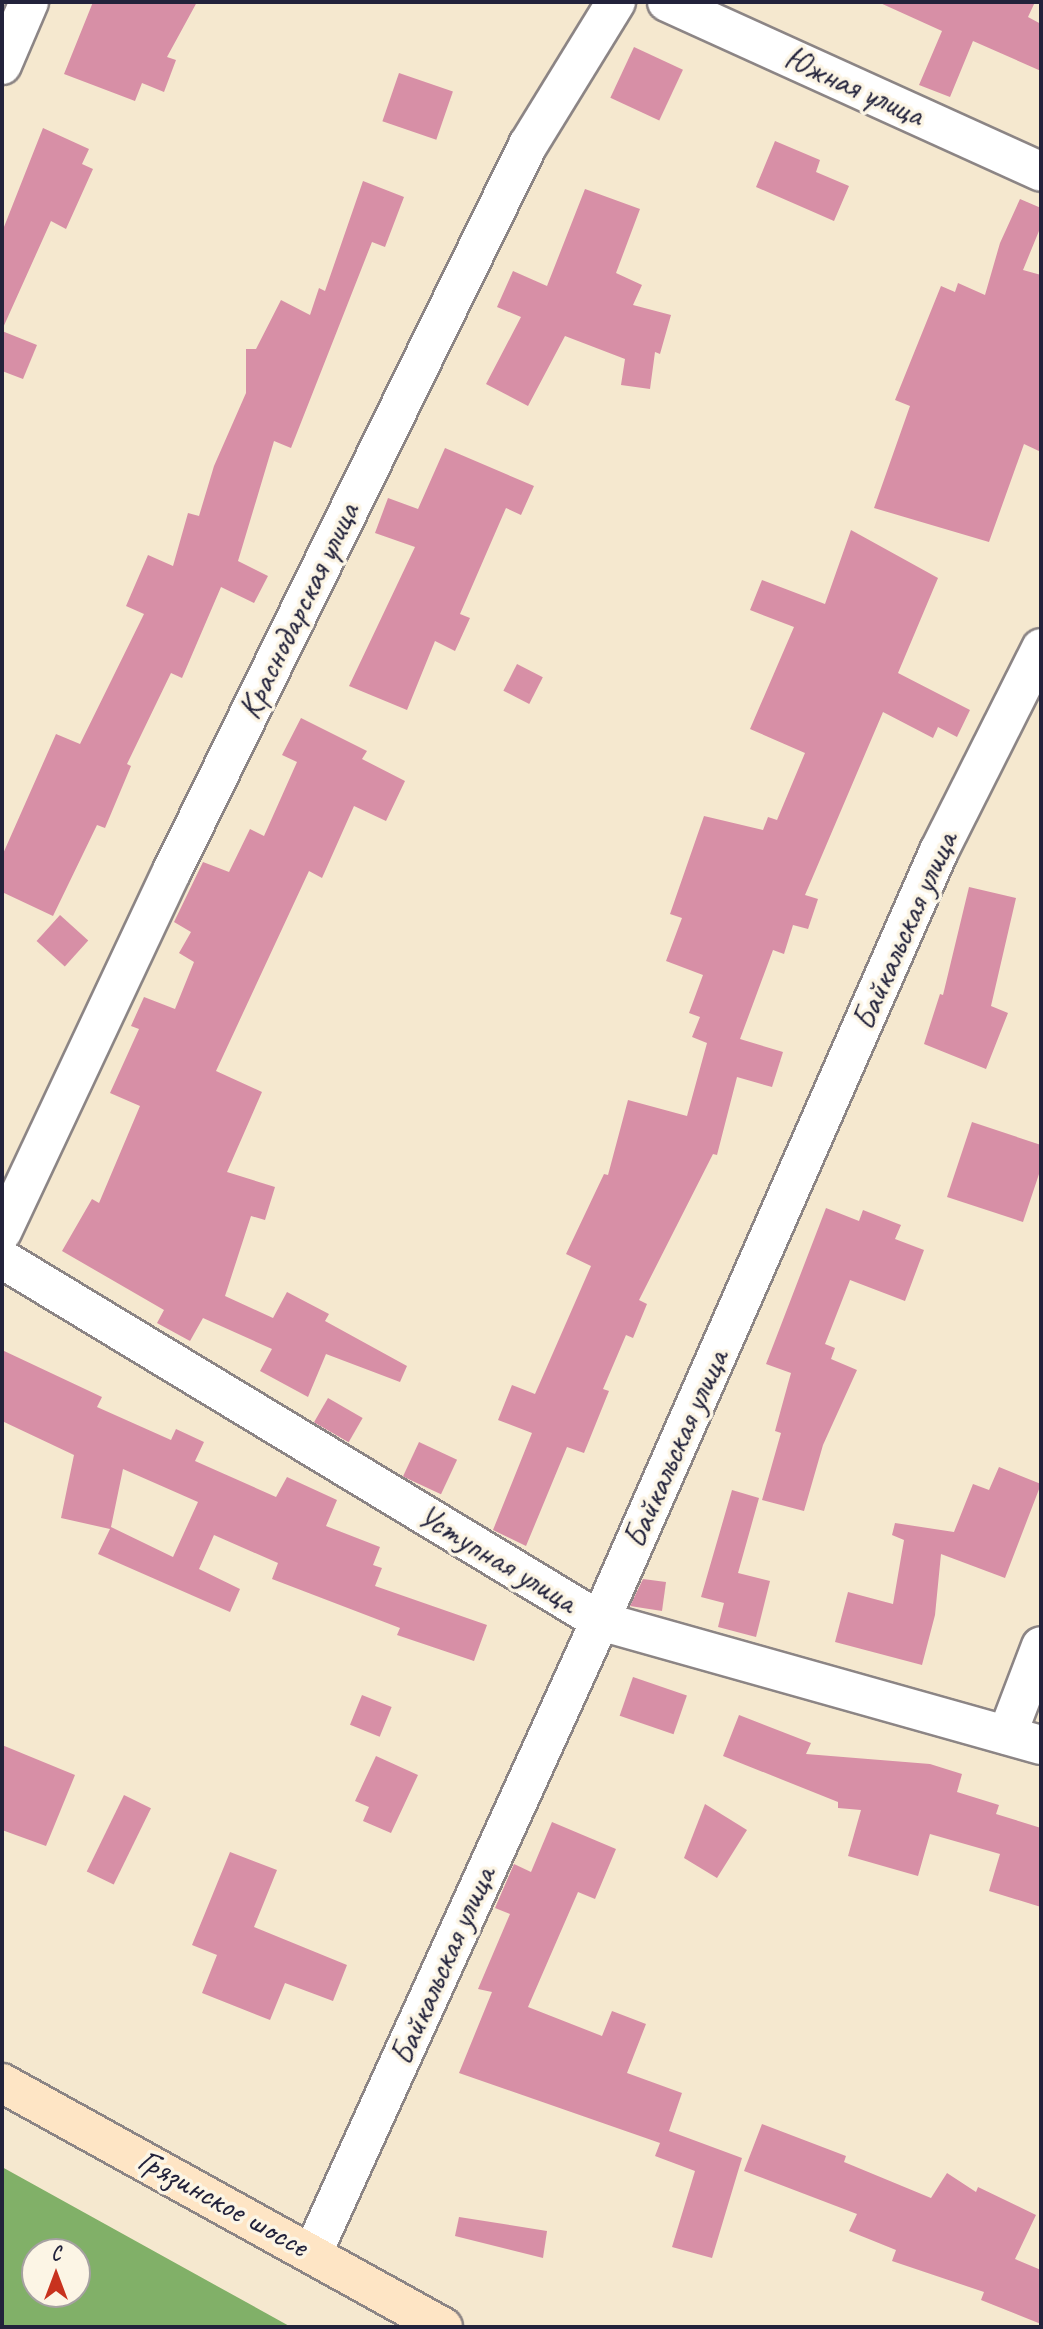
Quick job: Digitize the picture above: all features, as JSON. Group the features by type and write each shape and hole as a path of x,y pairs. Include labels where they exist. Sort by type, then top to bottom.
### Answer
{"main road":[{"name":"Грязинское шоссе","path":"2,2083 313,2252 443,2327"}],"street":[{"path":"2,65 29,2"},
{"name":"Краснодарская улица","path":"2,1232 172,871 528,145 616,2"},
{"name":"Южная улица","path":"667,2 1041,172"},
{"name":"Байкальская улица","path":"313,2252 600,1621 939,851 1041,648"},
{"name":"Уступная улица","path":"2,1259 600,1621 1024,1740"},
{"path":"1024,1740 1041,1646"}],"green space":[{"path":"2,2167 291,2327 2,2327"}],"building":[{"path":"93,2 197,2 167,57 176,60 164,92 142,83 135,101 64,74"},
{"path":"878,2 1035,2 1028,17 1041,24 1041,71 973,41 950,97 919,85 942,31"},
{"path":"634,47 683,70 659,121 610,98"},
{"path":"399,73 453,92 436,140 382,121"},
{"path":"43,128 89,149 82,164 93,169 66,229 51,221 2,330 2,232"},
{"path":"775,141 820,160 816,172 849,186 834,221 756,187"},
{"path":"363,181 404,197 385,247 372,242 291,448 274,441 238,561 268,576 254,603 221,587 182,678 171,673 127,764 131,766 105,828 97,825 53,916 2,892 2,856 56,734 80,744 144,614 126,606 148,555 173,566 188,513 199,516 214,466 246,393 246,349 256,349 281,300 310,315 319,288 325,291"},
{"path":"585,189 640,209 616,273 642,285 633,305 671,315 660,354 655,352 650,389 621,385 625,359 565,336 528,406 486,384 521,317 497,307 513,271 547,286"},
{"path":"1020,199 1041,208 1041,226 1023,270 1041,275 1041,452 1024,444 989,542 874,508 910,406 895,400 941,286 955,292 958,283 985,295 1000,243"},
{"path":"2,331 37,345 23,379 2,371"},
{"path":"445,448 534,486 521,515 506,508 460,614 470,618 455,651 435,641 407,710 349,686 415,547 375,533 388,498 418,509"},
{"path":"851,530 938,578 898,673 970,710 957,737 938,727 933,738 883,712 805,895 818,899 808,929 793,925 784,954 773,950 740,1039 783,1052 772,1087 737,1077 717,1155 713,1154 639,1300 647,1304 633,1338 626,1335 603,1389 609,1391 584,1453 567,1447 526,1546 493,1530 532,1433 498,1420 512,1385 535,1394 591,1266 566,1254 604,1174 608,1175 628,1100 687,1116 707,1043 692,1037 700,1017 689,1013 703,975 666,961 682,918 670,914 704,816 763,830 768,817 777,820 805,753 750,729 794,627 750,610 762,580 825,604"},
{"path":"517,664 543,677 529,704 503,691"},
{"path":"301,718 367,751 362,759 405,781 386,821 354,806 322,878 309,871 216,1071 262,1092 227,1172 275,1187 265,1220 251,1216 225,1296 273,1318 287,1292 329,1314 325,1321 407,1366 400,1382 326,1354 308,1397 260,1371 272,1349 203,1318 190,1341 157,1323 164,1310 62,1251 92,1199 99,1203 140,1106 110,1093 139,1029 131,1026 144,997 175,1009 194,962 179,953 191,932 174,922 203,862 229,872 250,829 264,836 297,762 282,755"},
{"path":"969,887 1016,898 991,1006 1008,1013 986,1069 924,1044 940,994 943,995"},
{"path":"60,915 88,940 65,966 37,941"},
{"path":"972,1122 1041,1145 1041,1168 1023,1222 947,1197"},
{"path":"826,1208 859,1221 863,1210 901,1225 895,1239 924,1250 905,1301 850,1280 825,1344 835,1348 831,1359 857,1370 823,1445 804,1511 762,1500 781,1433 775,1431 791,1373 766,1364"},
{"path":"2,1350 102,1397 97,1407 171,1440 176,1429 204,1442 195,1461 276,1497 287,1477 337,1500 326,1526 380,1547 373,1565 382,1568 375,1586 487,1625 474,1661 397,1635 400,1628 272,1579 278,1563 214,1535 199,1569 240,1589 230,1612 98,1554 110,1529 61,1518 74,1455 2,1421","holes":["123,1469 198,1502 173,1557 111,1527"]},
{"path":"328,1398 363,1418 349,1442 314,1422"},
{"path":"419,1442 457,1460 441,1494 403,1476"},
{"path":"999,1467 1041,1484 1005,1578 941,1554 935,1615 922,1665 835,1642 848,1592 893,1604 904,1540 892,1535 895,1523 954,1532 973,1484 989,1490"},
{"path":"732,1490 759,1498 738,1573 770,1581 756,1637 718,1627 724,1603 701,1597"},
{"path":"643,1579 666,1582 662,1611 630,1606"},
{"path":"633,1677 687,1696 674,1734 620,1716"},
{"path":"362,1695 392,1707 380,1737 350,1725"},
{"path":"739,1715 811,1743 806,1754 930,1764 962,1774 957,1792 999,1805 996,1814 1041,1828 1041,1907 989,1891 1000,1854 930,1834 918,1876 848,1856 861,1810 838,1808 838,1802 723,1756"},
{"path":"2,1745 75,1775 46,1846 2,1830"},
{"path":"376,1756 418,1775 391,1833 363,1821 369,1807 355,1801"},
{"path":"124,1795 151,1808 114,1885 87,1871"},
{"path":"705,1804 747,1830 717,1878 684,1858"},
{"path":"552,1822 616,1849 595,1899 578,1892 528,2007 602,2036 612,2011 646,2024 627,2073 682,2093 669,2131 742,2158 712,2258 672,2247 695,2171 655,2156 660,2143 459,2073 492,1992 478,1989 510,1914 495,1908 514,1864 531,1872"},
{"path":"230,1852 277,1870 254,1927 347,1965 333,2001 285,1983 270,2020 202,1993 217,1955 192,1945"},
{"path":"762,2124 846,2156 844,2162 931,2198 947,2173 976,2192 978,2187 1036,2215 1015,2259 1041,2270 1041,2324 981,2300 984,2292 892,2261 896,2250 849,2231 857,2214 744,2171"},
{"path":"459,2217 547,2231 543,2258 455,2236"}]}
